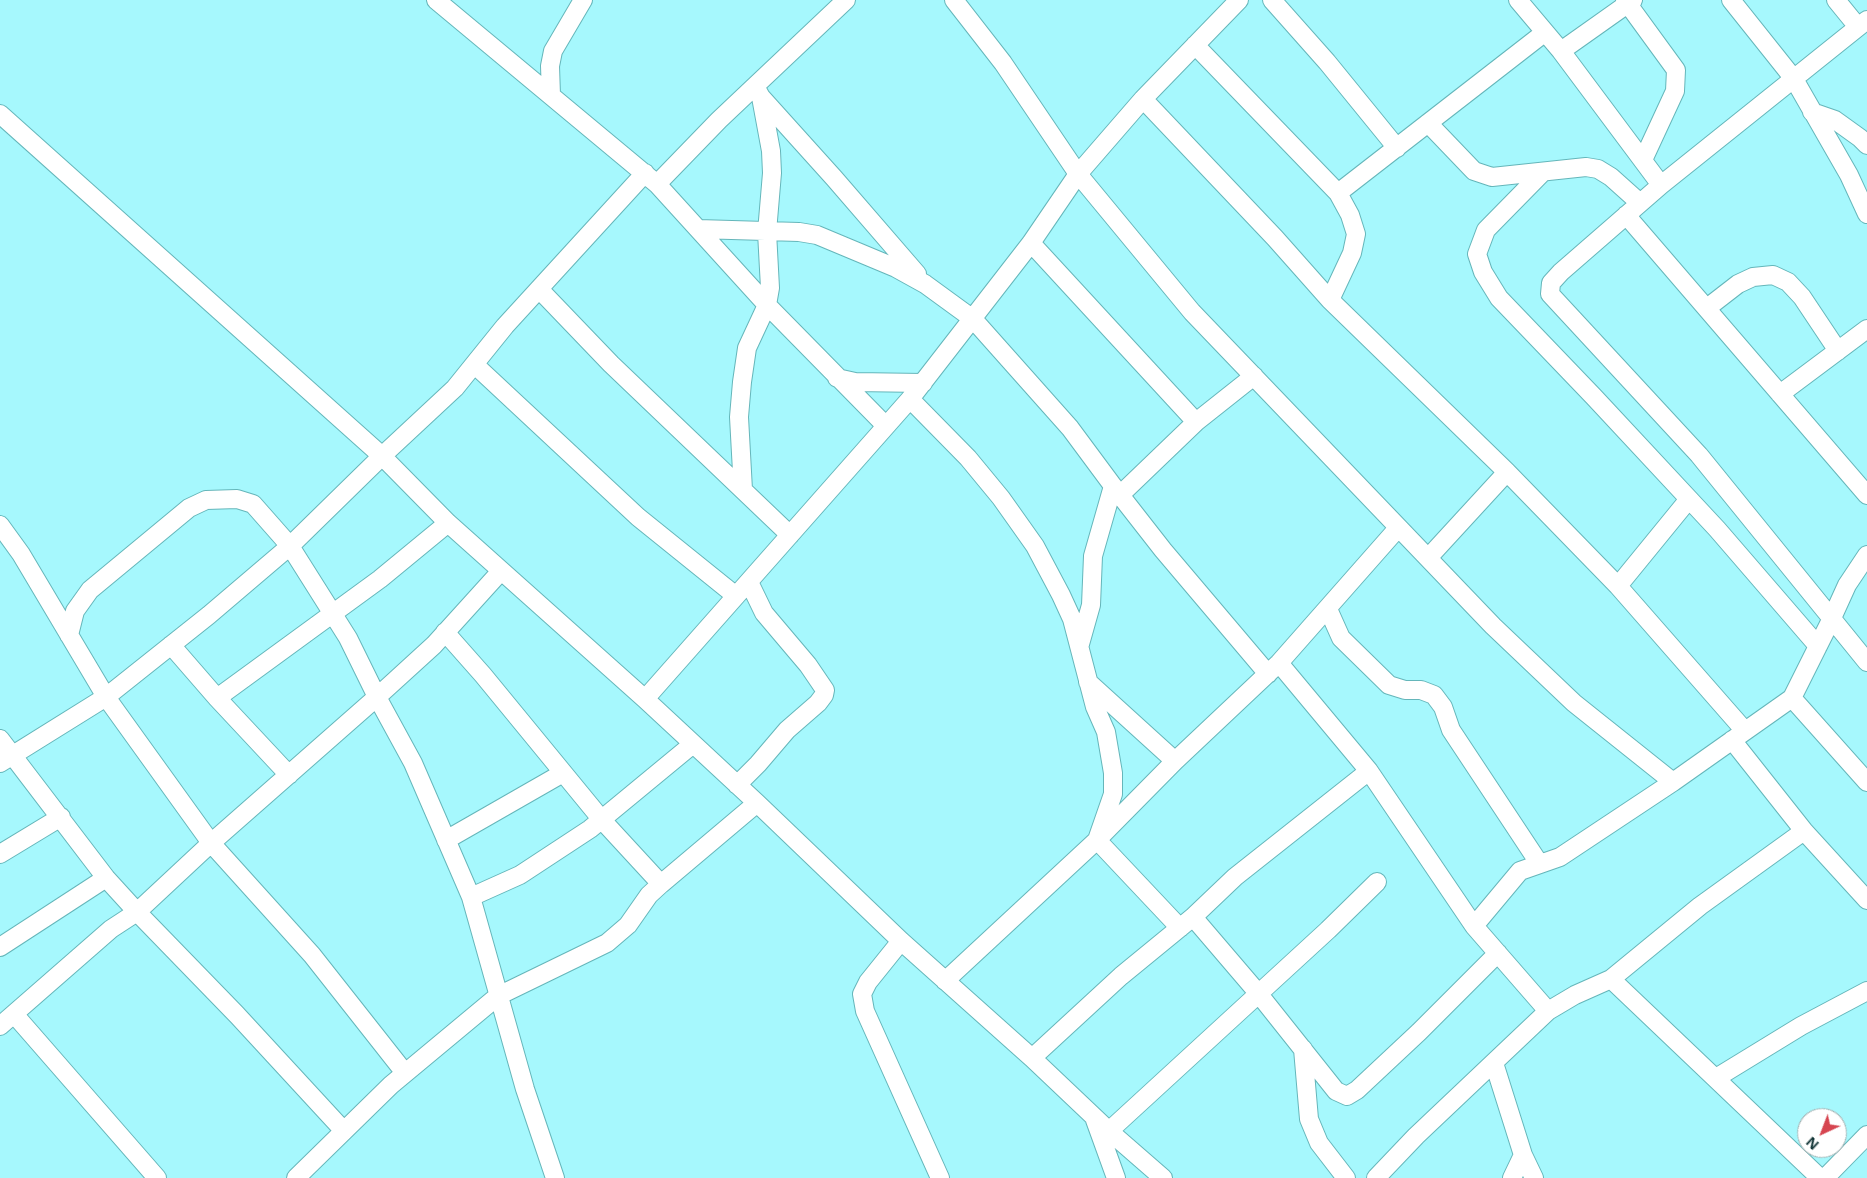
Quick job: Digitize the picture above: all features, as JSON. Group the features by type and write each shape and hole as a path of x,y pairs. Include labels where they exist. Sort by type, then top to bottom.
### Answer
{"street":[{"path":"436,0 651,179 766,306 886,426"},
{"path":"551,95 550,66 553,51 583,0"},
{"path":"6,759 106,697 290,546 455,388 504,326 651,179 758,92 846,0"},
{"path":"954,0 1003,63 1078,174 1192,312 1493,626 1574,703 1672,782"},
{"path":"644,699 910,399 1031,243 1078,174 1143,99 1239,0"},
{"path":"1272,0 1327,62 1397,148"},
{"path":"1518,0 1561,51 1661,185"},
{"path":"1732,0 1794,79 1848,175 1867,214"},
{"path":"1836,0 1864,22 1626,215 1561,272 1551,283 1550,294 1699,455 1867,662"},
{"path":"1561,51 1629,1 1676,70 1675,91 1643,160"},
{"path":"1338,193 1544,32"},
{"path":"1195,44 1338,193 1350,215 1356,234 1352,253 1330,300"},
{"path":"743,490 739,417 742,382 747,348 766,306 770,288 767,232 772,173 771,151 758,92"},
{"path":"758,92 925,284"},
{"path":"1143,99 1275,238 1330,300 1508,472 1618,586 1739,735 1804,831 1867,900"},
{"path":"1812,112 1835,120 1867,145"},
{"path":"0,114 382,456 448,524 644,699 757,803 901,941 1032,1058 1108,1131 1162,1178"},
{"path":"1428,123 1474,171 1492,177 1586,167 1598,169 1611,177 1640,203"},
{"path":"1542,173 1486,230 1477,254 1483,272 1499,298 1594,396 1717,529 1818,646"},
{"path":"1626,215 1867,495"},
{"path":"698,229 799,232 817,235 896,268 925,284 973,319 1070,428 1164,550 1368,771 1474,926 1548,1011"},
{"path":"1031,243 1196,422"},
{"path":"1707,308 1738,284 1753,277 1773,276 1788,282 1802,297 1838,351"},
{"path":"539,289 611,364 790,535"},
{"path":"1780,394 1867,330"},
{"path":"475,365 638,517 736,596"},
{"path":"1080,645 1091,605 1093,556 1117,491 1196,422 1254,376"},
{"path":"837,378 855,382 923,383"},
{"path":"910,399 968,458 1001,498 1035,546 1069,611 1080,645 1095,706 1106,732 1113,773 1113,794 1097,840"},
{"path":"1428,558 1508,472"},
{"path":"69,635 75,612 90,590 189,508 206,500 237,499 253,504 290,546 348,638 377,698 413,763 471,897 525,1089 556,1178"},
{"path":"1618,586 1689,499"},
{"path":"216,698 380,579 448,524"},
{"path":"0,525 21,554 106,697 210,843 312,955 405,1073"},
{"path":"946,981 1097,840 1175,761 1273,669 1398,528"},
{"path":"1474,926 1520,871 1560,857 1792,698 1847,585 1867,555"},
{"path":"0,1026 112,929 137,912 210,843 377,698 434,645 501,571"},
{"path":"737,785 787,730 818,703 825,690 808,665 764,613 749,582"},
{"path":"1328,609 1341,638 1390,684 1404,690 1421,690 1434,695 1443,708 1451,730 1539,863"},
{"path":"445,632 483,675 602,820 661,884"},
{"path":"171,645 216,698 289,775"},
{"path":"1088,682 1175,761"},
{"path":"1792,698 1867,782"},
{"path":"0,739 6,759 61,817 106,878 237,1015 344,1131"},
{"path":"471,897 520,875 590,829 693,744"},
{"path":"1032,1058 1121,976 1186,922 1235,877 1368,771"},
{"path":"446,840 563,773"},
{"path":"296,1178 391,1085 498,996 607,943 628,924 649,895 757,803"},
{"path":"0,854 61,817"},
{"path":"1376,1178 1416,1136 1548,1011 1575,995 1611,979 1700,906 1804,831"},
{"path":"1097,840 1186,922 1258,994 1336,1091 1347,1096 1357,1090 1498,953"},
{"path":"0,947 106,878"},
{"path":"1108,1131 1377,882"},
{"path":"901,941 868,982 862,994 865,1011 940,1178"},
{"path":"1611,979 1820,1178"},
{"path":"1716,1078 1801,1026 1867,991"},
{"path":"14,1014 151,1174"},
{"path":"1303,1049 1309,1119 1319,1144 1346,1178"},
{"path":"1494,1063 1523,1155 1534,1178"},
{"path":"1094,1117 1116,1178"},
{"path":"1825,1178 1867,1135"},
{"path":"1512,1178 1523,1155"}]}
